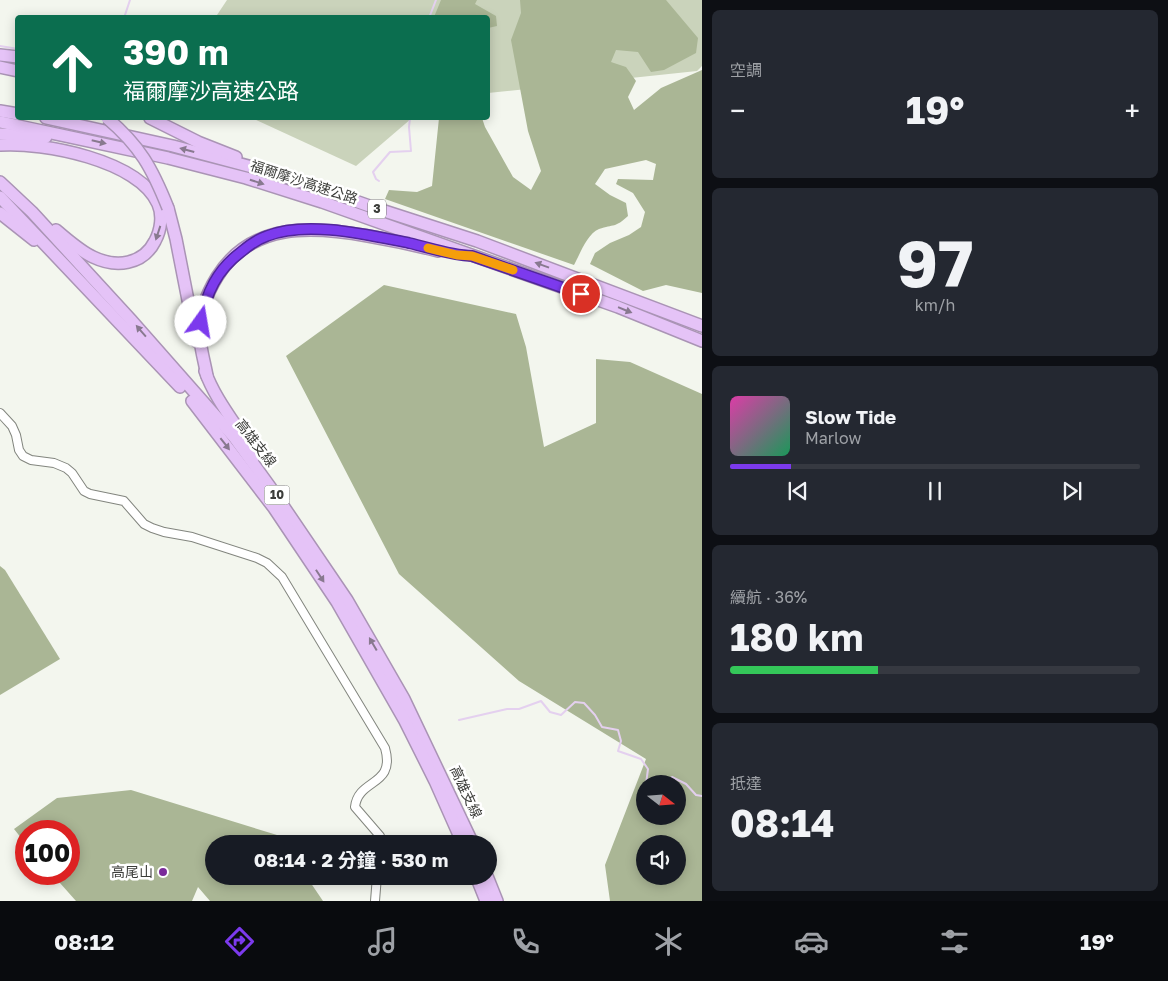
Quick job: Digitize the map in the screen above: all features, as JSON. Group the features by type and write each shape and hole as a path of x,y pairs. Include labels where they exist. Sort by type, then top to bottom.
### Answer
{"highway":[{"path":"0,55 15,57"},
{"path":"0,67 15,70"},
{"path":"0,111 15,114"},
{"name":"福爾摩沙高速公路","path":"55,120 173,146 282,175 477,241 702,326"},
{"path":"109,120 139,151 154,174 168,208 176,239 197,349 207,376 217,396 243,434 273,491"},
{"path":"154,120 198,142 282,175"},
{"name":"福爾摩沙高速公路","path":"0,122 73,136 246,178 322,202 618,307 702,341"},
{"path":"0,134 40,137 73,136"},
{"path":"0,145 28,145 76,153 123,171 138,180 154,196 161,211 161,223 156,239 148,252 134,262 116,264 92,257 32,212"},
{"name":"高雄支線","path":"0,182 6,197 78,278 190,397 274,508 346,618 405,721 432,774 459,835"},
{"name":"高雄支線","path":"6,197 32,212 132,320 234,437 347,600 404,699 469,835"},
{"path":"0,213 43,249 69,275 78,278"},
{"path":"207,376 200,338 204,303 210,288 221,270 231,259 266,236 302,229 341,231 457,255 472,256"},
{"path":"480,885 486,901"},
{"path":"491,885 497,901"}],"street":[{"path":"0,413 12,426 19,450 23,456 31,460 66,468 72,473 84,491 124,501 144,524 164,532 192,537 258,558 267,563 282,577 385,748 388,765 385,772 359,794 355,807 379,835"},
{"path":"375,901 376,885"}],"green space":[{"path":"227,0 702,0 702,66 697,71 490,93 490,15 217,15"},
{"path":"441,0 477,0 475,4 496,16 497,26 490,28 490,15 435,15"},
{"path":"520,0 666,0 698,38 696,53 664,70 651,72 638,52 616,50 611,62 626,67 636,81 628,97 634,110 661,88 702,70 702,293 666,285 643,291 590,264 595,253 641,227 645,212 633,193 616,184 618,179 653,180 656,164 646,160 605,169 595,184 610,195 626,203 628,216 617,224 599,229 591,235 574,265 385,199 389,190 417,192 432,186 439,120 483,120 513,177 531,190 541,171 528,131 511,40 521,13"},
{"path":"256,120 410,120 356,166"},
{"path":"384,285 516,314 526,347 544,447 596,423 596,359 630,362 702,394 702,901 610,901 605,865 636,785 636,825 686,825 686,775 640,775 646,759 519,681 399,574 286,356"},
{"path":"0,566 5,570 60,659 0,695"},
{"path":"131,790 277,835 205,835 205,885 312,885 323,901 210,901 198,887 192,901 76,901 62,885 80,885 80,820 26,820 57,798"}],"waterway":[{"path":"125,15 130,0"},
{"path":"430,15 436,0"},
{"path":"0,46 15,48"},
{"path":"379,181 373,172 390,152 411,151 410,120"},
{"path":"459,720 507,709 519,709 541,701 550,712 561,715 575,702 584,703 595,715 602,727 618,730 621,741 618,751 641,759 648,769 647,775"},
{"path":"686,784 696,795 702,796"}],"slow traffic":[{"path":"428,248 457,255 472,256 513,270"}],"place":[{"name":"高尾山","path":"163,872"}],"route":[{"path":"201,322 204,303 210,288 221,270 231,259 266,236 302,229 341,231 441,252 472,256 581,294"}]}
